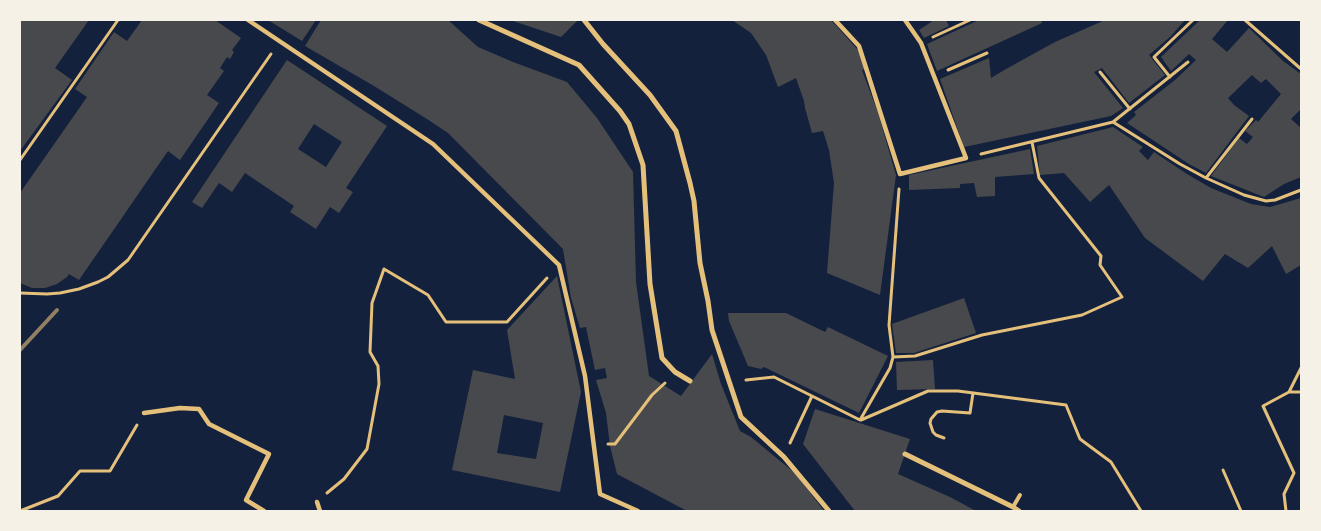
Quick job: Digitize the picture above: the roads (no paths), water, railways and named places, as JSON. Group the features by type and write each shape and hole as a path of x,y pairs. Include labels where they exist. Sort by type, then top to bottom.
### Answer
{"street":[{"path":"248,20 433,144 559,265 585,376 600,494 638,511"},
{"path":"480,20 579,65 620,111 629,124 643,165 649,278 662,358 675,372 690,381"},
{"path":"584,20 603,44 650,95 676,131 694,201 700,264 712,330 742,417 784,458 829,511"},
{"path":"835,20 859,46 900,174 966,158 922,43 905,20"},
{"path":"144,414 180,408 199,409 210,424 269,454 246,500 264,511"},
{"path":"906,454 1019,511"},
{"path":"317,502 320,511"}],"lane":[{"path":"1014,507 1020,495"}],"railway":[{"path":"20,350 57,310"}]}
